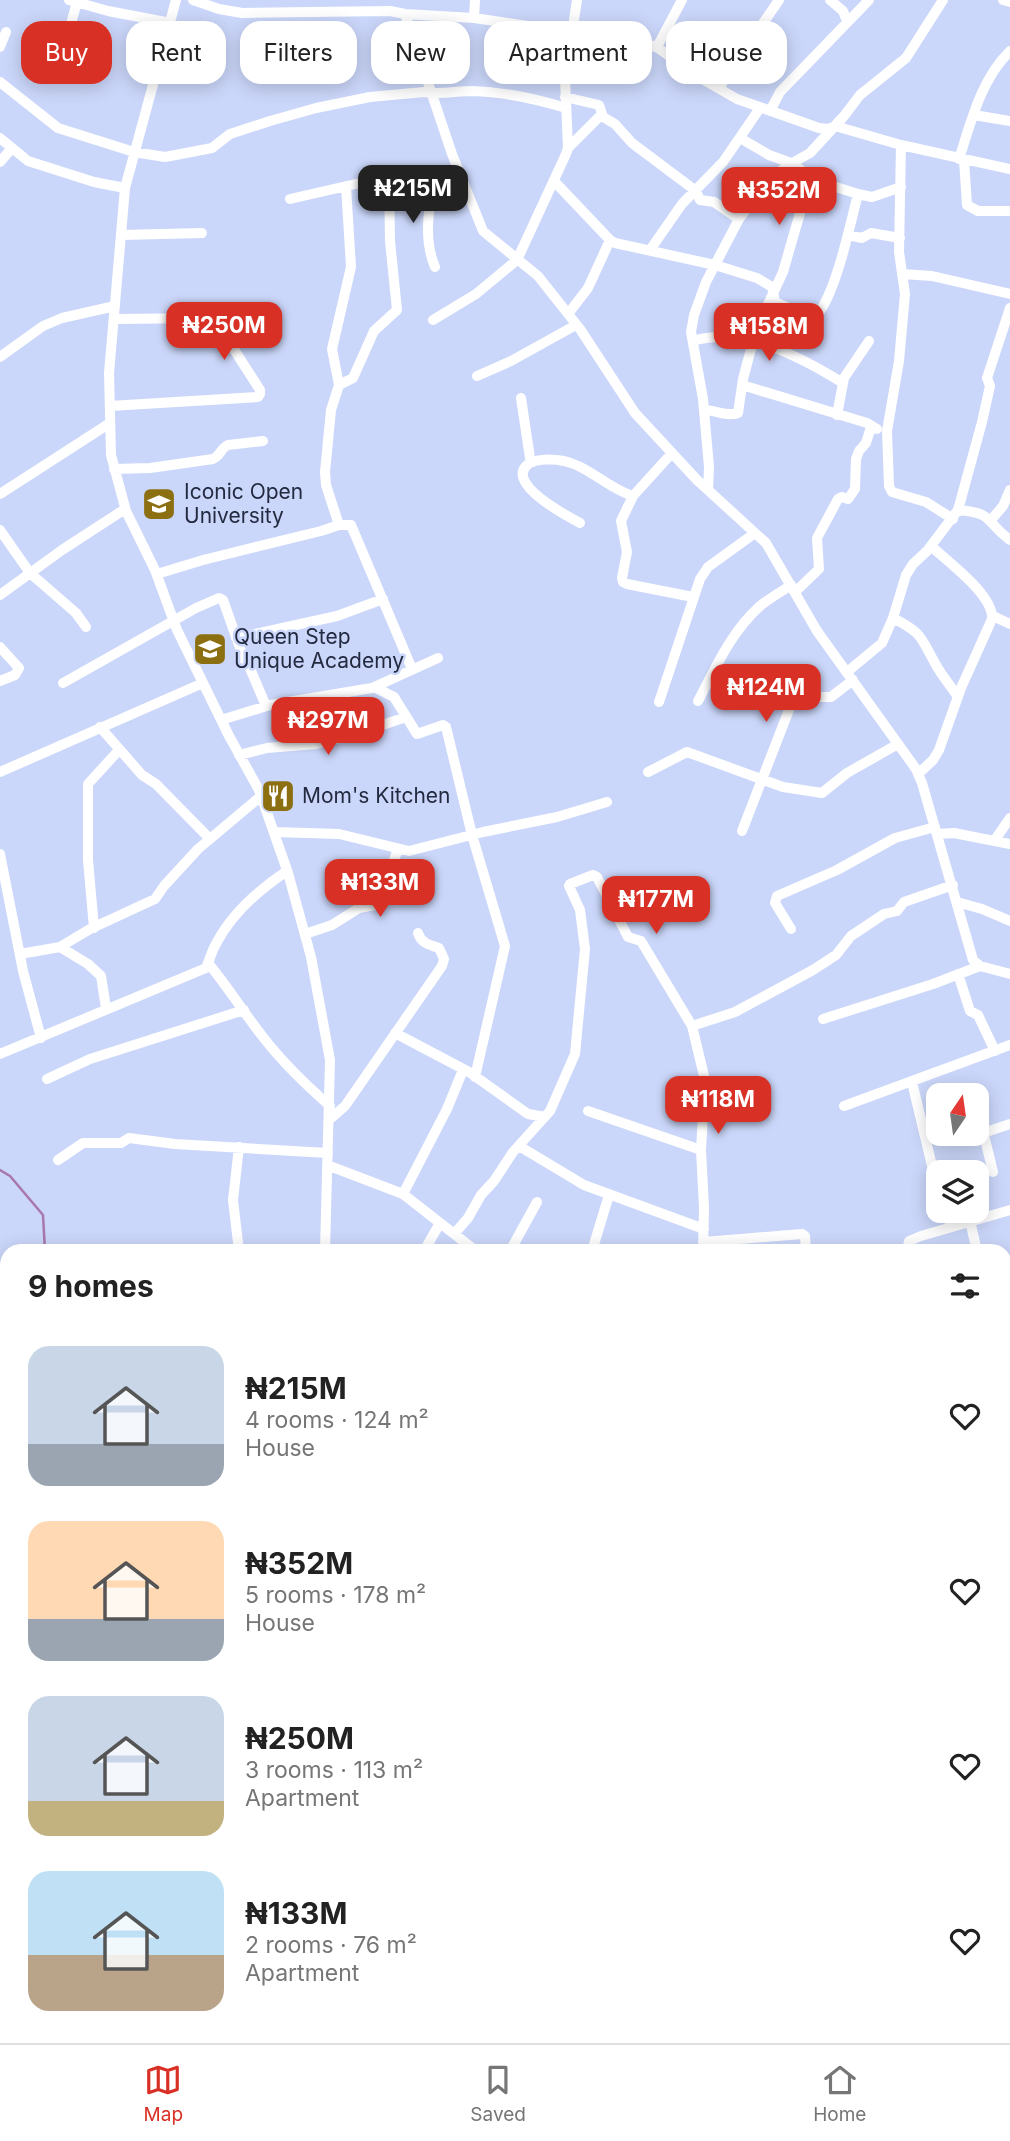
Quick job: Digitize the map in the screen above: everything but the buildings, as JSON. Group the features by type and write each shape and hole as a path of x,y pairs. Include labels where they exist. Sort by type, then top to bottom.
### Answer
{"street":[{"path":"172,21 176,0"},
{"path":"193,0 242,13 335,6 488,21"},
{"path":"474,19 475,0"},
{"path":"570,21 577,0"},
{"path":"657,47 682,0"},
{"path":"719,88 779,0"},
{"path":"830,0 844,11 847,21"},
{"path":"650,250 682,204 723,162 780,92 869,0"},
{"path":"708,490 709,467 704,410 691,332 694,315 715,265 739,219 758,193 776,174 810,153 860,96 906,58 943,0"},
{"path":"1003,0 1010,2"},
{"path":"69,21 73,1 161,21"},
{"path":"405,14 483,230 538,276 576,325 635,413 708,490 766,543 817,631 918,774 973,960 980,966 1010,974"},
{"path":"0,47 6,32"},
{"path":"652,45 737,99 765,110 819,128 835,126 901,145 1010,169"},
{"path":"1010,51 986,85 974,115 962,159 967,205 978,211 1010,211"},
{"path":"0,82 58,128 134,152 173,156 212,148 230,134 270,121 370,97 424,92 486,92 566,103 597,103 601,115"},
{"path":"154,84 125,188 109,373 111,455 125,509 157,574 174,621 261,796 305,934 331,1060 325,1244"},
{"path":"566,84 568,148"},
{"path":"433,320 477,295 517,260 568,148 601,115"},
{"path":"601,115 615,124 632,143 696,191 700,200 723,206 739,219"},
{"path":"974,115 1010,121"},
{"path":"0,138 28,161 94,182 125,188"},
{"path":"740,138 769,155 791,163 817,181 858,194 872,197 901,187"},
{"path":"901,145 900,237 905,295 899,361 887,431 889,486 892,492 956,514 978,512 991,520 995,528 1010,540"},
{"path":"0,162 12,148"},
{"path":"290,199 373,180 462,178"},
{"path":"435,179 428,220 430,254 435,267"},
{"path":"339,385 353,378 374,331 397,310 390,242 389,180"},
{"path":"554,181 610,240 757,278 772,287 775,302 810,317 817,316 824,308 848,235 858,194"},
{"path":"704,410 727,415 736,414 740,408 742,385 756,330 783,272 800,213 817,181"},
{"path":"339,525 326,485 325,472 331,410 339,385 332,349 351,267 346,186"},
{"path":"121,235 202,233"},
{"path":"848,235 862,238 871,233 900,237"},
{"path":"568,314 588,288 610,240"},
{"path":"902,274 932,276 1008,295"},
{"path":"0,357 43,326 62,318 115,306"},
{"path":"742,831 794,697 831,697 881,643 893,618 906,575 956,514 990,386 986,378 1010,308"},
{"path":"110,405 258,397 260,394 214,318 114,319"},
{"path":"477,376 511,361 576,325"},
{"path":"693,341 713,337 754,341 803,359 842,383"},
{"path":"836,415 842,383 849,368 869,341"},
{"path":"742,385 887,431"},
{"path":"521,398 530,458 533,462"},
{"path":"0,494 110,423"},
{"path":"698,701 740,627 760,607 793,589 819,569 817,538 838,499 848,499 855,492 856,459 866,443 871,426"},
{"path":"114,469 150,468 214,459 223,447 228,445 263,441"},
{"path":"672,453 633,496 621,521 627,552 622,578 623,582 692,597"},
{"path":"580,523 544,501 524,482 523,471 533,462 565,461 633,496"},
{"path":"991,520 1003,506 1010,490"},
{"path":"0,595 125,509"},
{"path":"157,574 339,525 351,525 412,669"},
{"path":"0,530 30,573 78,614 86,627"},
{"path":"659,702 700,579 708,567 755,533"},
{"path":"918,774 939,750 958,697 993,616 990,604 977,589 931,546"},
{"path":"63,683 196,608 219,598 223,600 245,662 266,706"},
{"path":"236,638 337,616 383,599"},
{"path":"993,616 1010,624"},
{"path":"893,618 912,628 924,639 936,666 958,697"},
{"path":"0,646 19,668 15,675 0,681"},
{"path":"221,720 266,706 374,687 438,658"},
{"path":"391,678 391,696"},
{"path":"0,772 203,683"},
{"path":"374,687 391,696 416,734 443,725 446,727 472,835 505,946 475,1077"},
{"path":"239,755 267,748 316,744 406,717"},
{"path":"100,727 142,775 156,784 210,839"},
{"path":"648,772 687,752 786,787 824,793 847,773 898,744"},
{"path":"94,928 88,860 88,784 120,750"},
{"path":"20,954 60,947 155,899 163,886 210,839 261,796"},
{"path":"274,832 339,834 408,850 557,817 607,802"},
{"path":"994,841 1010,818"},
{"path":"790,929 775,903 777,896 837,870 895,838 936,830 1010,844"},
{"path":"305,934 332,925 359,908 375,905 379,901 398,849"},
{"path":"0,854 20,954 41,1038"},
{"path":"0,1054 206,968 218,939 240,910 261,889 287,871"},
{"path":"454,1234 519,1146 554,1106 575,1054 585,949 580,910 569,889 570,884 591,875 597,877 628,937 641,941 692,1026 705,1080 701,1150 703,1244"},
{"path":"692,1026 735,1012 813,970 835,955 851,936 883,915 897,911 904,902 953,885"},
{"path":"957,902 1010,921"},
{"path":"330,1119 345,1106 433,981 444,959 439,948 425,943 418,933"},
{"path":"60,947 88,964 101,976 106,1008"},
{"path":"208,963 262,1036 296,1076 330,1106"},
{"path":"823,1020 980,966"},
{"path":"958,974 970,1011 978,1015 995,1051"},
{"path":"47,1079 90,1059 244,1010"},
{"path":"395,1033 475,1077 528,1114 545,1117"},
{"path":"844,1106 1010,1045"},
{"path":"403,1194 447,1109 463,1070"},
{"path":"912,1082 931,1160"},
{"path":"588,1111 701,1150"},
{"path":"993,1172 984,1135 1010,1124"},
{"path":"58,1160 83,1143 121,1143 129,1138 175,1144 328,1153"},
{"path":"519,1146 584,1185 704,1229"},
{"path":"238,1244 233,1200 239,1147"},
{"path":"327,1165 403,1194 466,1244"},
{"path":"594,1244 609,1195"},
{"path":"514,1244 537,1202"},
{"path":"989,1216 1010,1210"},
{"path":"428,1244 440,1223"},
{"path":"950,1223 951,1227"},
{"path":"908,1244 909,1241 966,1223"},
{"path":"970,1223 975,1244"},
{"path":"720,1244 802,1234 805,1236 806,1244"}],"waterway":[{"path":"0,1170 10,1176 43,1215 45,1244"}],"place":[{"name":"Iconic Open University","path":"159,504"},
{"name":"Queen Step Unique Academy","path":"210,649"},
{"name":"Mom's Kitchen","path":"278,796"}]}
